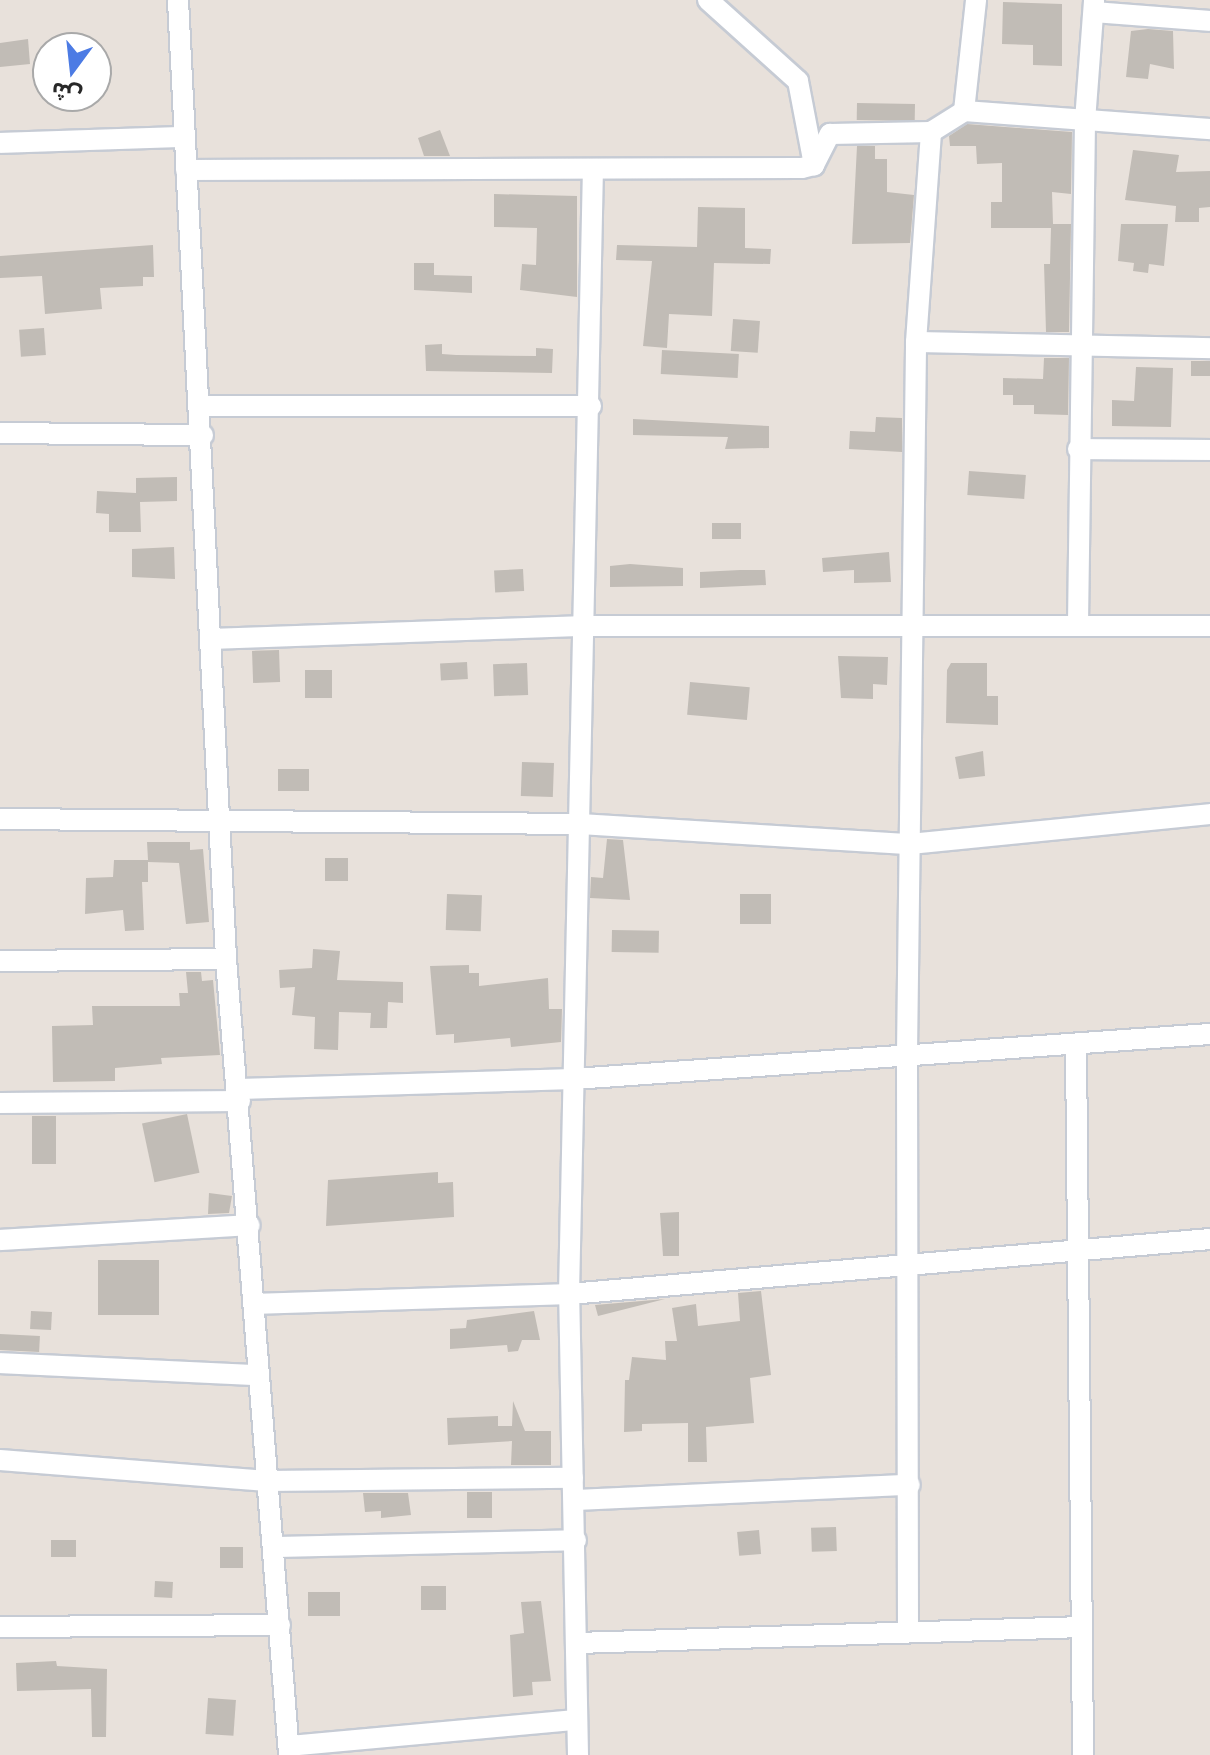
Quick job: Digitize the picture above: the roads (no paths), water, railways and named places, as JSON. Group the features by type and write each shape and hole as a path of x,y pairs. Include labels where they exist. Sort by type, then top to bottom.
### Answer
{"street":[{"path":"178,0 203,435 217,824 250,1225 267,1481 276,1547 289,1750 577,1720"},
{"path":"708,0 798,81 814,165"},
{"path":"964,111 976,0"},
{"path":"1078,623 1078,449 1085,121 1094,6 1210,21"},
{"path":"814,165 830,134 931,132 964,111 1210,129"},
{"path":"908,1632 907,1053 916,342 931,132"},
{"path":"0,143 185,137"},
{"path":"186,170 814,165"},
{"path":"578,1755 569,1294 591,406 593,169"},
{"path":"916,342 1210,348"},
{"path":"201,406 591,406"},
{"path":"0,433 203,435"},
{"path":"1078,449 1210,450"},
{"path":"210,639 586,626 1078,623 1210,626"},
{"path":"0,819 217,824 580,824 910,844 1210,814"},
{"path":"0,961 226,959"},
{"path":"0,1103 574,1079 907,1053 1076,1047 1210,1034"},
{"path":"1076,1047 1075,1253 1083,1755"},
{"path":"0,1240 250,1225"},
{"path":"254,1304 569,1294 1075,1253 1210,1239"},
{"path":"0,1363 259,1375"},
{"path":"0,1460 267,1481 573,1478"},
{"path":"575,1500 910,1485"},
{"path":"276,1547 576,1540"},
{"path":"0,1627 280,1625"},
{"path":"577,1643 1082,1627"}]}
